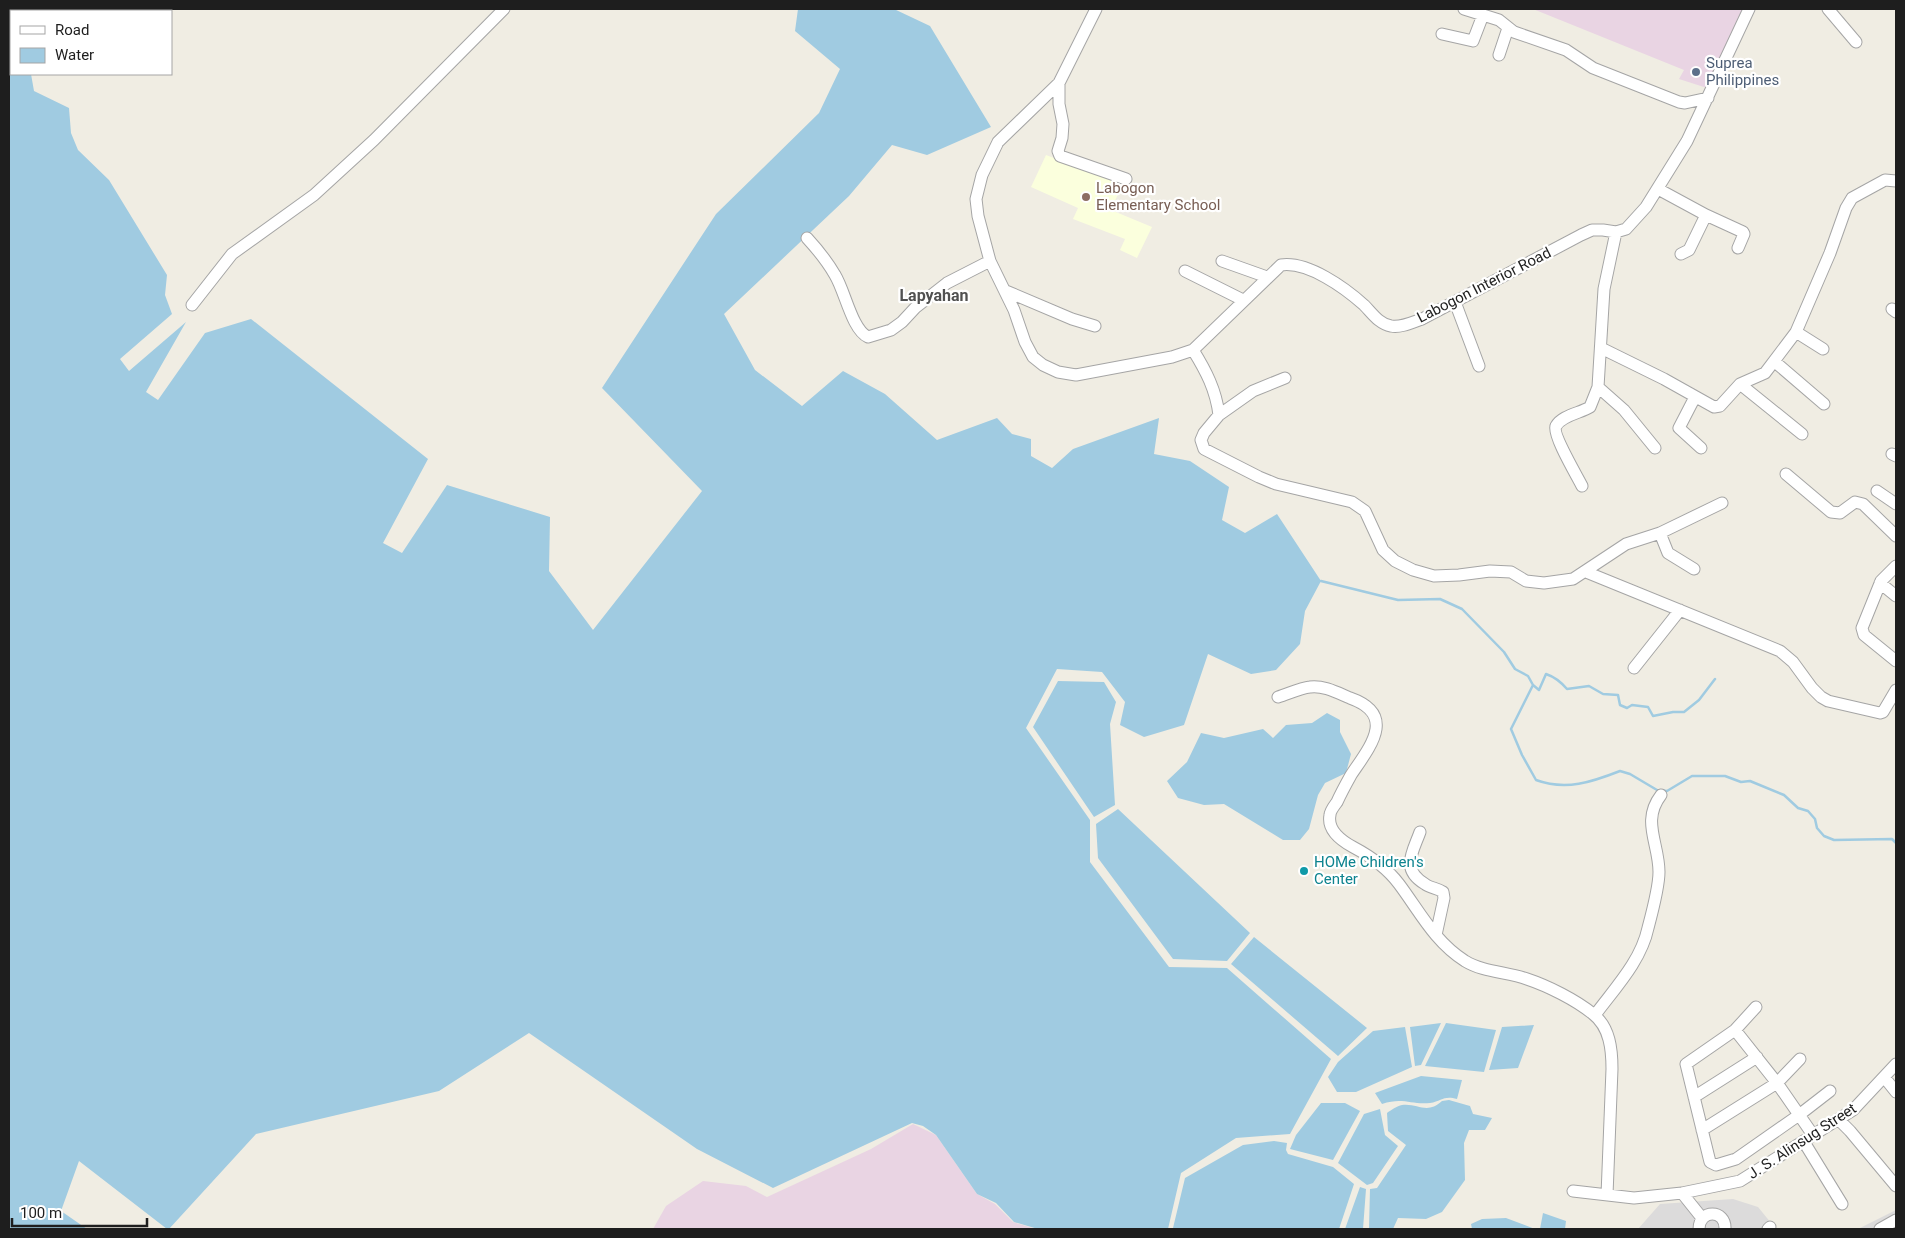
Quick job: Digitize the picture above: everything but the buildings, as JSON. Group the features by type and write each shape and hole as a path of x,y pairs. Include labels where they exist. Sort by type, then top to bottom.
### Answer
{"street":[{"path":"192,305 232,254 314,194 374,140 504,9"},
{"name":"Labogon Interior Road","path":"1096,9 1059,82 998,142 982,175 976,199 978,216 990,261 1006,291 1025,342 1033,357 1043,365 1058,372 1076,375 1172,357 1193,350 1281,265 1287,264 1310,268 1363,304 1380,322 1391,326 1399,326 1422,319 1592,230 1616,232"},
{"path":"1464,9 1499,20 1514,32 1566,50 1593,68 1679,102 1685,103 1708,98"},
{"path":"1582,486 1559,442 1555,428 1556,425 1568,417 1590,407 1598,387 1604,289 1616,232 1626,229 1646,207 1687,141 1749,9"},
{"path":"1828,9 1856,42"},
{"path":"1442,34 1473,40 1484,14"},
{"path":"1499,55 1508,28"},
{"path":"1059,82 1059,104 1063,124 1058,151 1060,156 1126,179"},
{"path":"1601,348 1664,379 1694,397 1717,407 1740,384 1765,373 1796,332 1830,253 1846,208 1852,198 1885,180 1896,181"},
{"path":"1658,189 1706,215 1743,232 1744,234 1738,248"},
{"path":"1681,254 1689,250 1706,215"},
{"path":"807,238 821,253 836,277 856,325 862,335 868,337 891,330 947,283 990,261"},
{"path":"1222,261 1267,277"},
{"path":"1185,271 1244,300"},
{"path":"1006,291 1062,316 1095,326"},
{"path":"1455,302 1479,366"},
{"path":"1796,332 1822,349"},
{"path":"1193,350 1213,386 1219,415"},
{"path":"1775,362 1824,404"},
{"path":"1285,378 1253,391 1219,415 1204,433 1201,440 1204,449 1276,484 1352,502 1365,511 1384,550 1395,561 1413,570 1434,576 1490,571 1511,572 1526,581 1544,583 1573,579 1626,544 1660,533 1722,503"},
{"path":"1740,384 1802,434"},
{"path":"1598,387 1624,410 1655,448"},
{"path":"1694,397 1679,428 1701,448"},
{"path":"1786,474 1831,512 1840,513 1855,502 1863,504 1896,536"},
{"path":"1877,491 1896,504"},
{"path":"1660,533 1668,553 1694,569"},
{"path":"1896,566 1880,583 1862,628 1862,632 1896,661"},
{"path":"1586,572 1780,651 1793,662 1812,688 1828,700 1880,713 1883,712 1896,690"},
{"path":"1880,583 1896,596"},
{"path":"1634,668 1680,610"},
{"path":"1278,698 1310,687 1325,689 1360,702 1371,710 1377,727 1375,738 1350,777 1330,815 1330,824 1338,836 1367,854 1385,869 1399,884 1425,923 1466,961 1486,969 1527,979 1558,993 1595,1015 1609,1037 1612,1053 1606,1195"},
{"path":"1595,1015 1642,948 1659,874 1651,819 1652,809 1662,795"},
{"path":"1420,832 1411,853 1410,869 1425,884 1443,892 1444,898 1436,935"},
{"path":"1756,1007 1735,1030 1686,1064 1710,1162 1716,1165 1736,1159 1830,1091"},
{"path":"1735,1030 1777,1083 1799,1115 1842,1204"},
{"path":"1694,1097 1757,1057"},
{"path":"1702,1130 1777,1083 1800,1059"},
{"name":"J. S. Alinsug Street","path":"1573,1192 1634,1198 1682,1193 1740,1181 1839,1120 1868,1096 1896,1064"},
{"path":"1884,1077 1896,1092"},
{"path":"1839,1120 1896,1186"},
{"path":"1682,1193 1702,1218"},
{"path":"1699,1229 1702,1218 1708,1214 1716,1214 1722,1217 1726,1223 1726,1229"},
{"path":"1880,1229 1896,1220"}],"shaded area":[{"path":"1533,9 1744,9 1707,88 1679,79 1684,70"},
{"name":"Labogon Elementary School","path":"1046,155 1098,175 1105,165 1126,176 1111,210 1152,227 1137,258 1120,250 1125,239 1073,219 1078,208 1031,187"},
{"path":"913,1124 936,1135 977,1194 995,1204 1013,1222 1036,1229 653,1229 666,1206 703,1181 746,1186 767,1197 871,1149"},
{"path":"1733,1199 1758,1207 1776,1229 1638,1229 1660,1204"},
{"path":"1896,1210 1896,1229 1858,1229"}],"water":[{"path":"798,9 894,9 930,26 991,127 927,155 892,145 849,196 724,314 755,370 802,406 843,371 885,394 937,440 997,418 1012,434 1031,439 1031,456 1052,468 1073,449 1159,418 1154,454 1190,461 1229,487 1222,520 1245,533 1277,514 1321,581 1305,611 1300,644 1276,670 1251,674 1208,654 1184,725 1144,737 1120,725 1125,702 1102,672 1057,669 1026,728 1090,820 1090,862 1169,967 1227,968 1331,1059 1290,1134 1236,1138 1181,1173 1168,1229 1038,1229 1014,1222 996,1203 977,1194 936,1135 923,1126 912,1123 773,1188 697,1149 529,1033 439,1091 256,1134 169,1229 79,1161 61,1211 87,1229 9,1229 10,14 10,75 31,75 34,91 69,108 71,133 78,150 109,180 167,275 165,295 172,314 120,359 129,371 186,322 146,392 158,400 205,333 251,319 428,459 383,543 402,553 447,485 550,517 549,571 593,630 702,491 602,388 716,214 819,113 840,69 795,31"},
{"path":"1058,681 1104,682 1116,702 1110,724 1115,805 1094,817 1033,727"},
{"path":"1327,713 1340,720 1340,732 1351,754 1346,773 1325,783 1318,795 1309,829 1300,840 1283,840 1224,804 1204,805 1178,798 1167,781 1187,762 1201,733 1224,738 1263,729 1273,738 1286,725 1312,723"},
{"path":"1118,809 1250,933 1227,961 1173,959 1098,858 1096,824"},
{"path":"1254,937 1367,1028 1338,1056 1231,964"},
{"path":"1441,1023 1421,1065 1415,1066 1410,1027"},
{"path":"1446,1023 1496,1030 1484,1072 1425,1066"},
{"path":"1534,1025 1518,1068 1489,1070 1502,1027"},
{"path":"1405,1027 1412,1067 1356,1092 1337,1092 1328,1077 1338,1062 1373,1031"},
{"path":"1421,1076 1462,1080 1457,1099 1446,1098 1430,1103 1396,1101 1382,1104 1375,1093"},
{"path":"1449,1100 1470,1106 1473,1114 1492,1118 1485,1130 1469,1130 1464,1143 1465,1180 1442,1212 1426,1219 1398,1218 1393,1229 1369,1229 1370,1189 1377,1188 1406,1145 1388,1131 1387,1113 1402,1105 1427,1108"},
{"path":"1321,1103 1345,1103 1360,1111 1333,1160 1290,1149 1296,1135"},
{"path":"1380,1109 1385,1135 1398,1146 1373,1183 1367,1185 1338,1163 1364,1114"},
{"path":"1274,1141 1287,1143 1286,1150 1288,1154 1333,1167 1354,1184 1339,1229 1173,1228 1185,1178 1243,1145"},
{"path":"1360,1187 1366,1189 1363,1229 1345,1229"},
{"path":"1543,1213 1566,1221 1565,1229 1540,1229"},
{"path":"1506,1218 1535,1229 1472,1229 1471,1224 1482,1219"}],"waterway":[{"path":"1321,581 1398,600 1440,599 1462,609 1504,652 1515,669 1528,676 1533,685 1511,729 1522,755 1536,780 1558,785 1579,784 1620,771 1630,774 1657,790 1667,791 1692,776 1725,776 1741,782 1750,781 1784,795 1798,808 1808,811 1815,819 1817,828 1824,836 1834,840 1892,839 1896,843"},
{"path":"1533,685 1539,690 1546,674 1558,680 1567,689 1589,686 1603,694 1618,695 1620,705 1627,708 1632,705 1648,707 1653,716 1684,712 1699,700 1715,679"}],"place":[{"name":"Suprea Philippines","path":"1696,72"},
{"name":"Labogon Elementary School","path":"1086,197"},
{"name":"HOMe Children's Center","path":"1304,871"}],"district":[{"name":"Lapyahan","path":"934,295"}]}
